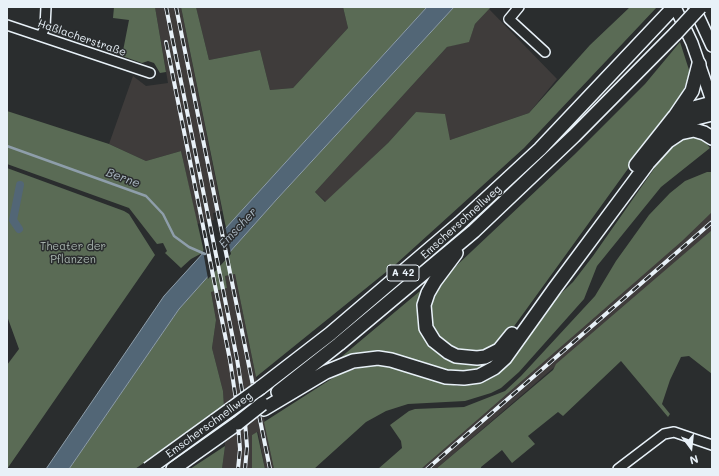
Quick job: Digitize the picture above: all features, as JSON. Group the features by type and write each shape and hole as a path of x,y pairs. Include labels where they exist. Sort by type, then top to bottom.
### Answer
{"highway":[{"name":"A 42","path":"263,407 474,231 574,136 700,7"},
{"name":"Emscherschnellweg","path":"148,469 260,388 372,300 466,218 540,149 672,10"},
{"path":"474,231 435,281 428,293 424,305 426,328 434,341 448,352 466,358 485,357 499,350 505,344 656,138 674,117 692,91 699,64"},
{"path":"674,117 686,110 712,102"},
{"path":"172,469 263,407 326,372 353,361 373,359 391,360 446,377 464,378 479,376 494,368 505,358 648,163 668,133 692,119 712,114"},
{"path":"648,163 668,141 680,133 694,130 704,133 712,138"}],"main road":[{"path":"694,7 712,46"},
{"path":"672,10 699,64 712,102"}],"street":[{"path":"41,36 45,27 46,7"},
{"path":"519,7 509,19 545,52"},
{"name":"Haßlacherstraße","path":"7,25 150,73"},
{"path":"618,469 664,434 674,432 712,445"}],"shaded area":[{"path":"155,7 181,7 222,211 213,213 214,220 197,224 181,151 146,161 109,144 133,76 146,86 168,83"},
{"path":"196,7 343,7 348,28 293,88 270,90 260,50 209,60"},
{"path":"489,9 557,79 529,113 450,140 416,112 388,143 326,202 315,192 447,47 469,41 475,24"},
{"path":"712,211 712,230 436,469 421,469"},
{"path":"235,274 274,469 265,469 258,432 252,435 252,469 222,469 225,446 224,407 223,391 212,348 216,320 211,292 227,288 225,276"}],"green space":[{"path":"114,7 155,7 166,72 160,73 154,63 148,61 142,63 122,56 129,20 113,18"},
{"path":"181,7 196,7 209,60 260,50 270,90 293,88 348,28 343,7 427,7 226,228"},
{"path":"454,7 491,7 475,24 469,42 447,47 315,192 325,202 388,143 416,112 445,114 450,140 529,113 590,45 630,7 657,7 524,148 396,264 256,377 235,274 225,276 227,288 211,292 216,320 212,348 223,391 224,407 135,469 69,469 179,309 277,199"},
{"path":"680,42 690,73 684,89 688,91 677,101 507,336 485,353 455,353 433,331 429,308 435,292 455,267 575,154 645,84"},
{"path":"7,111 109,144 146,161 181,151 204,252 191,259 181,268 165,253 167,251 163,243 157,244 129,208 7,164"},
{"path":"687,136 701,137 710,148 661,187 597,266 584,299 519,372 501,388 491,393 465,401 408,404 386,411 366,422 314,469 274,469 264,422 339,374 362,367 388,365 457,386 474,384 492,377 508,365 552,302 573,282 593,256 663,156 675,144"},
{"name":"Theater der Pflanzen","path":"7,168 124,211 129,214 155,255 7,469 7,365 19,349 7,316"},
{"path":"707,172 712,172 712,212 682,241 421,469 378,469 402,448 401,441 390,425 409,411 415,409 464,407 505,391 521,376 595,296 616,261 649,215 670,193 685,181"},
{"path":"712,230 712,374 689,356 681,357 670,380 662,404 670,414 668,417 621,361 563,416 558,412 528,436 535,444 512,463 502,450 481,467 481,469 436,469 553,370 556,364"},
{"path":"426,286 421,313 451,361 474,365 494,359 485,368 460,374 413,361 334,363"},
{"path":"257,432 265,469 252,469 252,435"},
{"path":"225,446 222,469 190,469"}],"water":[{"name":"Emscher","path":"427,7 454,7 277,199 179,309 69,469 46,469 164,296"}],"pier":[{"path":"225,225 231,254 208,279 203,251"}],"waterway":[{"name":"Berne","path":"7,146 146,196 163,214 174,236 189,247 205,254"},
{"path":"19,229 13,220 20,185"}],"railway":[{"path":"166,7 237,359 243,397 247,447 245,469"},
{"path":"176,7 270,469"},
{"path":"166,42 230,360 236,400 240,449 238,469"},
{"path":"427,469 712,222"}]}
